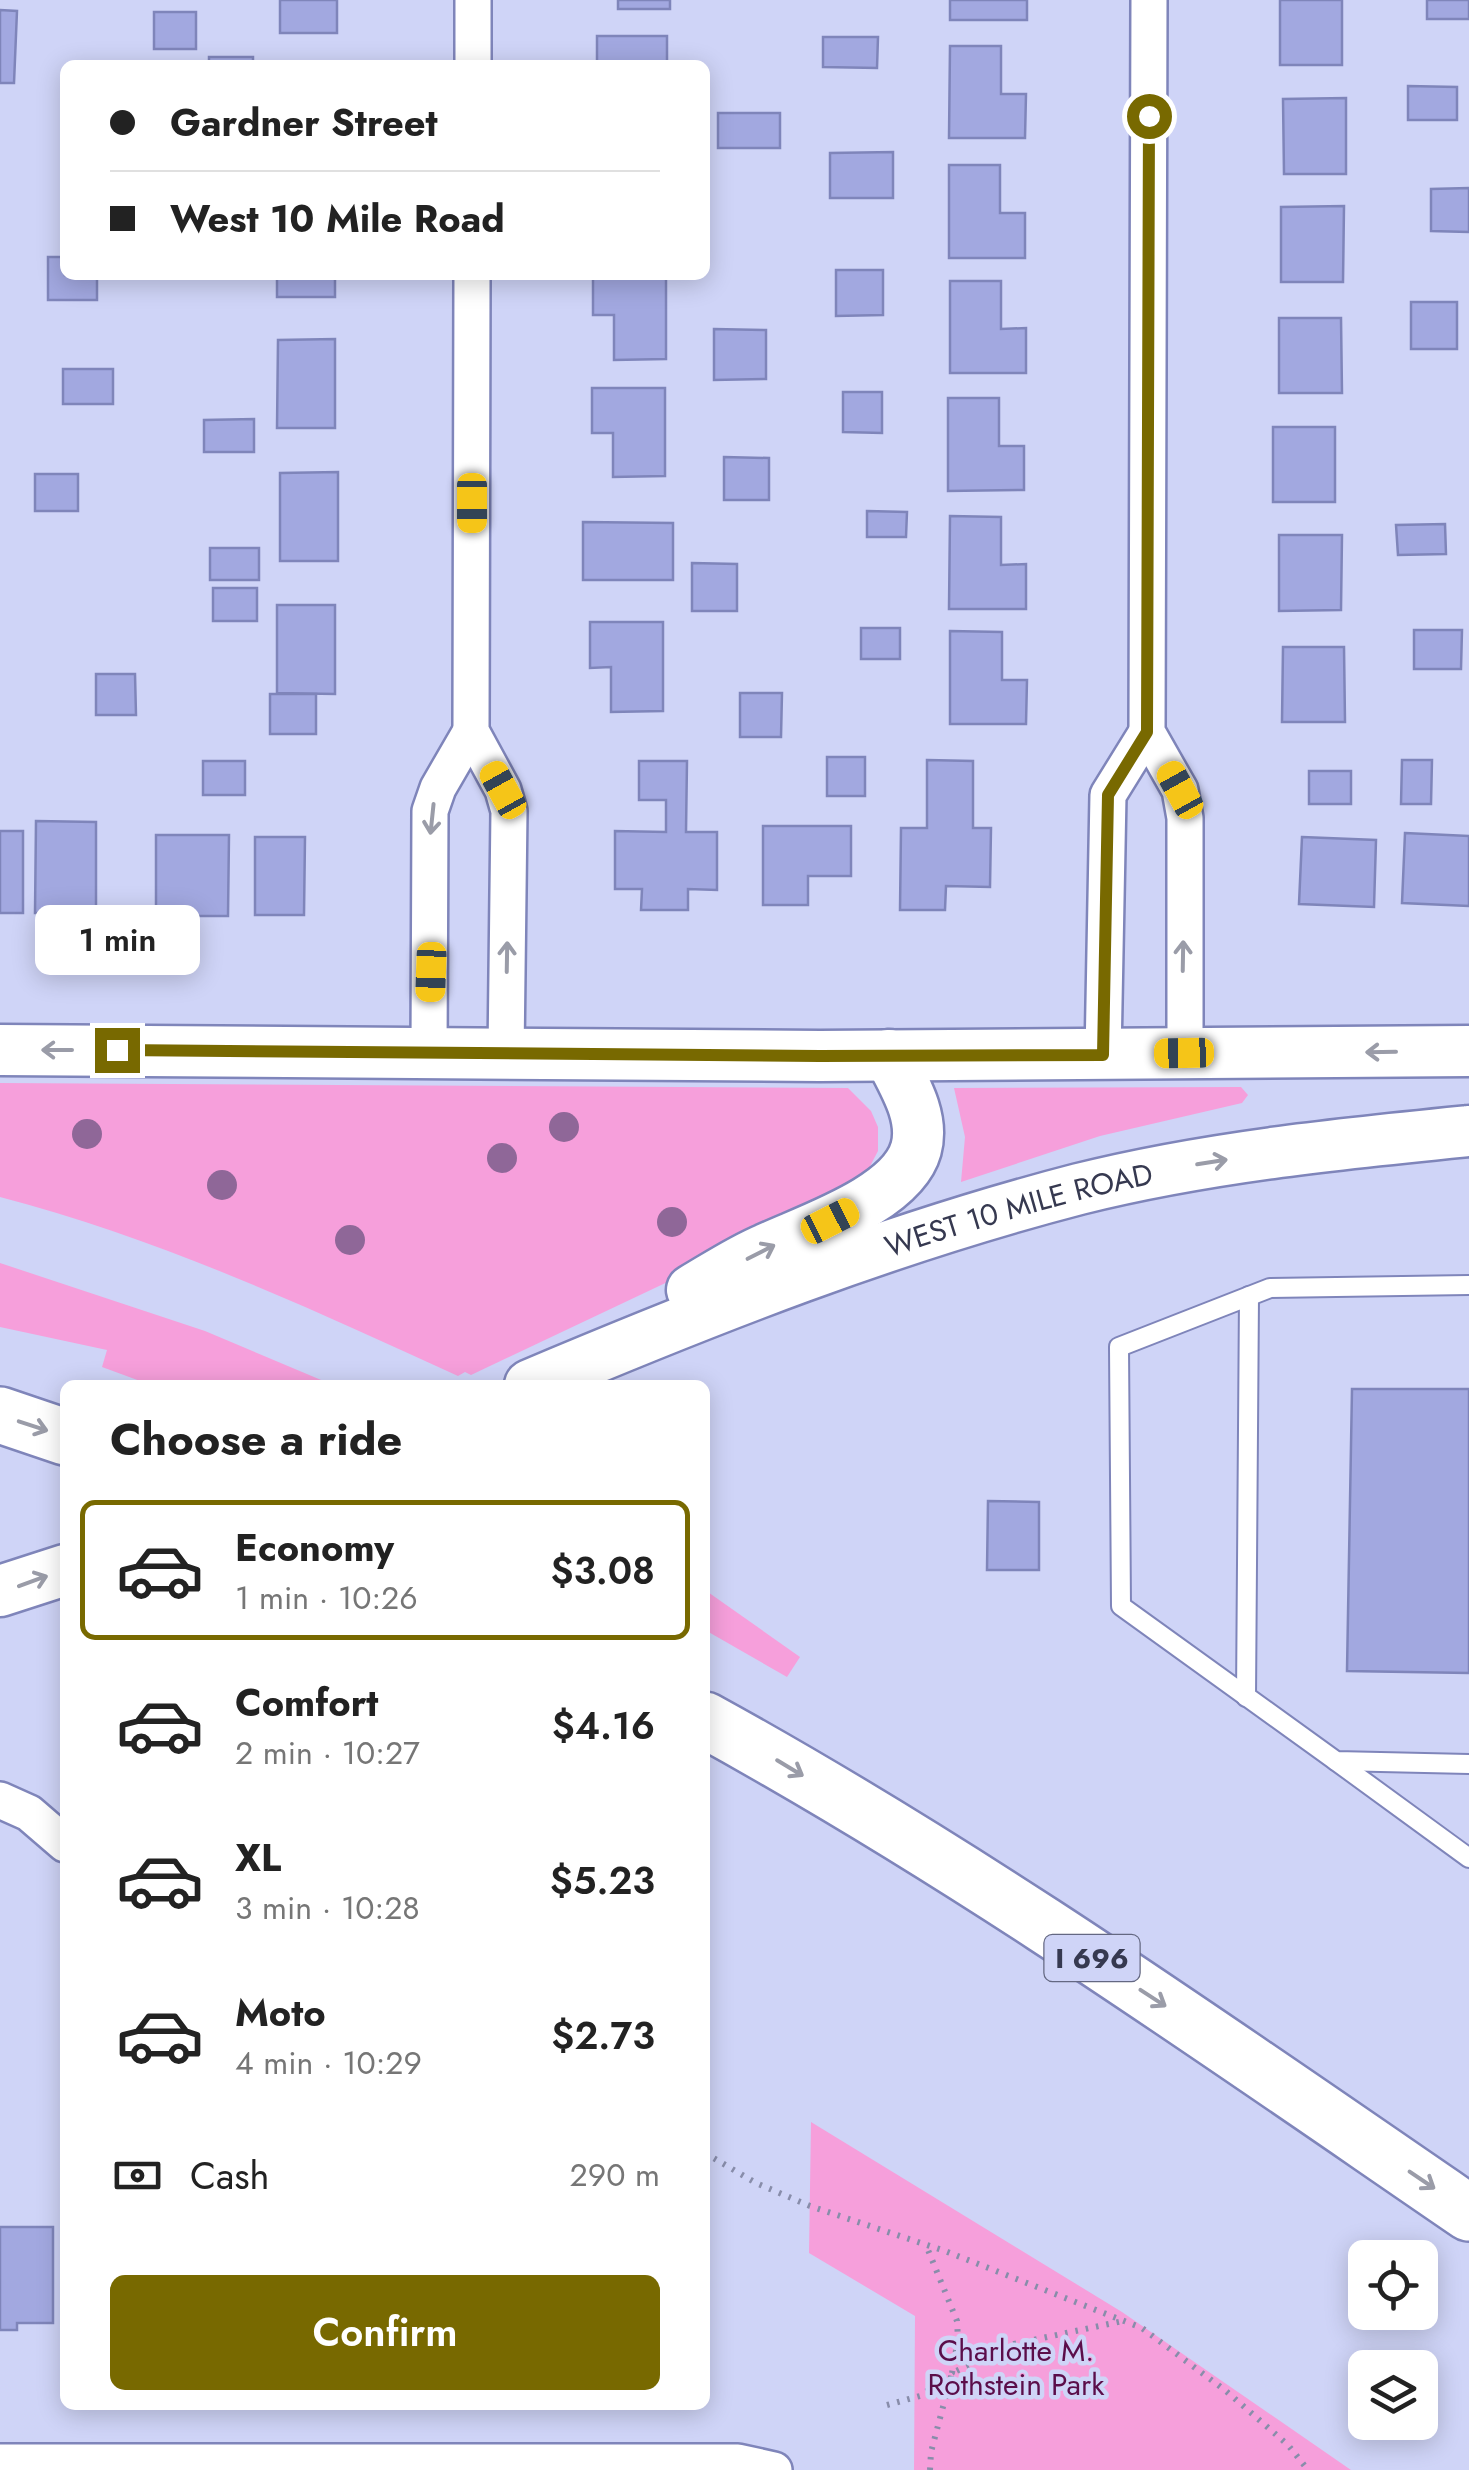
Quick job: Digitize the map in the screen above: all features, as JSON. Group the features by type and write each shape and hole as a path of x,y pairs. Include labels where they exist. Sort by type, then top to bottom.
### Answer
{"highway":[{"path":"0,1415 60,1435"},
{"name":"I 696","path":"710,1723 1012,1904 1469,2212"}],"main road":[{"path":"0,1050 889,1055 1469,1051"},
{"path":"536,1380 762,1250 853,1209 895,1179 909,1165 918,1135 912,1101 889,1055"},
{"name":"WEST 10 MILE ROAD","path":"539,1380 780,1282 1082,1188 1259,1155 1469,1131"},
{"path":"0,1591 60,1572"}],"street":[{"path":"473,0 473,60"},
{"path":"1149,0 1147,732 1180,790 1185,818 1184,1053"},
{"path":"472,280 471,731 503,790 509,811 506,1054"},
{"path":"429,1052 430,812 438,788 471,731"},
{"path":"1103,1055 1108,795 1147,732"},
{"path":"0,1800 29,1814 60,1840"},
{"path":"0,2462 738,2462 774,2470"}],"lane":[{"path":"1469,1286 1270,1288 1119,1347 1121,1606 1469,1858"},
{"path":"1246,1697 1249,1296"},
{"path":"1336,1762 1469,1764"}],"path":[{"path":"710,2156 756,2184 810,2206 926,2245 1142,2328 1226,2391 1288,2445 1308,2470"},
{"path":"926,2245 957,2321 958,2339 930,2470"},
{"path":"886,2405 920,2396 952,2373 1014,2344 1125,2321"}],"green space":[{"path":"0,1083 848,1088 871,1111 878,1127 878,1151 867,1172 807,1216 471,1375 465,1372 458,1376 176,1254 0,1197"},
{"path":"1241,1087 1248,1095 1242,1103 1100,1136 961,1182 965,1137 954,1088"},
{"path":"0,1263 205,1331 321,1380 137,1380 102,1367 107,1350 0,1327"},
{"path":"710,1594 800,1657 787,1677 710,1633"},
{"name":"Charlotte M. Rothstein Park","path":"811,2122 1122,2312 1351,2470 914,2470 915,2316 809,2253"}],"building":[{"path":"280,0 337,0 337,33 280,33"},
{"path":"618,0 670,0 670,9 618,9"},
{"path":"950,0 1027,0 1027,20 950,20"},
{"path":"1280,0 1342,0 1342,65 1280,65"},
{"path":"1427,0 1469,0 1469,19 1427,19"},
{"path":"0,10 17,11 14,83 0,83"},
{"path":"154,12 196,12 196,49 154,49"},
{"path":"597,36 667,36 667,60 597,60"},
{"path":"823,37 878,37 877,68 823,67"},
{"path":"950,46 1001,46 1001,94 1026,94 1025,138 949,138"},
{"path":"209,57 253,57 253,60"},
{"path":"1408,86 1457,87 1457,120 1408,120"},
{"path":"1346,98 1346,174 1284,174 1283,99"},
{"path":"718,113 780,113 780,148 718,148"},
{"path":"893,152 893,198 830,198 830,153"},
{"path":"949,165 1000,165 1000,213 1025,213 1025,258 949,258"},
{"path":"1469,188 1469,232 1431,231 1431,189"},
{"path":"1344,206 1343,282 1281,282 1281,207"},
{"path":"48,257 60,257 60,280 97,280 97,300 48,300"},
{"path":"836,270 883,270 883,315 836,316"},
{"path":"277,280 335,280 335,297 277,297"},
{"path":"593,280 666,280 666,359 614,360 614,315 593,315"},
{"path":"950,281 1001,281 1001,329 1026,328 1026,373 950,373"},
{"path":"1411,302 1457,302 1457,349 1411,349"},
{"path":"1279,318 1341,318 1342,393 1279,393"},
{"path":"714,329 766,330 766,379 714,380"},
{"path":"335,339 335,428 277,428 278,340"},
{"path":"63,369 113,369 113,404 63,404"},
{"path":"592,388 665,388 665,476 613,477 613,433 592,433"},
{"path":"843,392 882,392 882,433 843,432"},
{"path":"948,398 999,398 999,446 1024,446 1024,490 948,491"},
{"path":"254,419 254,452 204,452 204,420"},
{"path":"1273,427 1335,427 1335,502 1273,502"},
{"path":"724,457 769,458 769,500 724,500"},
{"path":"338,472 338,561 280,561 280,473"},
{"path":"35,474 78,474 78,511 35,511"},
{"path":"867,511 907,512 906,537 867,537"},
{"path":"950,516 1001,517 1001,565 1026,564 1026,609 949,609"},
{"path":"583,522 673,523 673,580 583,580"},
{"path":"1445,524 1446,554 1398,555 1396,525"},
{"path":"1279,535 1342,535 1341,610 1279,611"},
{"path":"210,548 259,548 259,580 210,580"},
{"path":"692,563 737,564 737,611 692,611"},
{"path":"213,588 257,588 257,621 213,621"},
{"path":"277,605 335,605 335,694 277,693"},
{"path":"590,622 663,622 663,711 611,712 611,667 590,668"},
{"path":"861,628 900,628 900,659 861,659"},
{"path":"1414,630 1462,630 1461,669 1414,669"},
{"path":"950,631 1002,632 1002,680 1027,680 1026,724 950,724"},
{"path":"1283,647 1344,647 1345,722 1282,722"},
{"path":"96,674 135,674 136,715 96,715"},
{"path":"740,693 782,693 781,737 740,737"},
{"path":"270,694 316,694 316,734 270,734"},
{"path":"827,757 865,757 865,796 827,796"},
{"path":"927,760 973,761 973,828 991,828 990,887 946,886 945,910 900,910 901,828 927,828"},
{"path":"1402,760 1432,760 1431,804 1401,804"},
{"path":"203,761 245,761 245,795 203,795"},
{"path":"639,761 687,761 686,832 717,832 717,890 688,889 688,910 641,910 642,889 615,889 615,831 666,832 666,800 639,800"},
{"path":"1309,771 1351,771 1351,804 1309,804"},
{"path":"36,821 96,822 96,912 35,913"},
{"path":"763,826 851,826 851,876 808,876 808,905 763,905"},
{"path":"0,831 23,831 23,913 0,913"},
{"path":"1405,833 1469,836 1469,906 1402,903"},
{"path":"156,835 229,835 228,916 156,916"},
{"path":"255,837 305,837 304,915 255,915"},
{"path":"1302,837 1376,840 1374,907 1299,904"},
{"path":"1352,1389 1469,1389 1469,1673 1347,1671"},
{"path":"988,1501 1039,1502 1039,1570 987,1570"},
{"path":"0,2227 53,2227 53,2323 17,2323 17,2330 0,2330"}],"route":[{"path":"117,1050 1103,1055 1108,795 1147,732 1149,116"}]}
